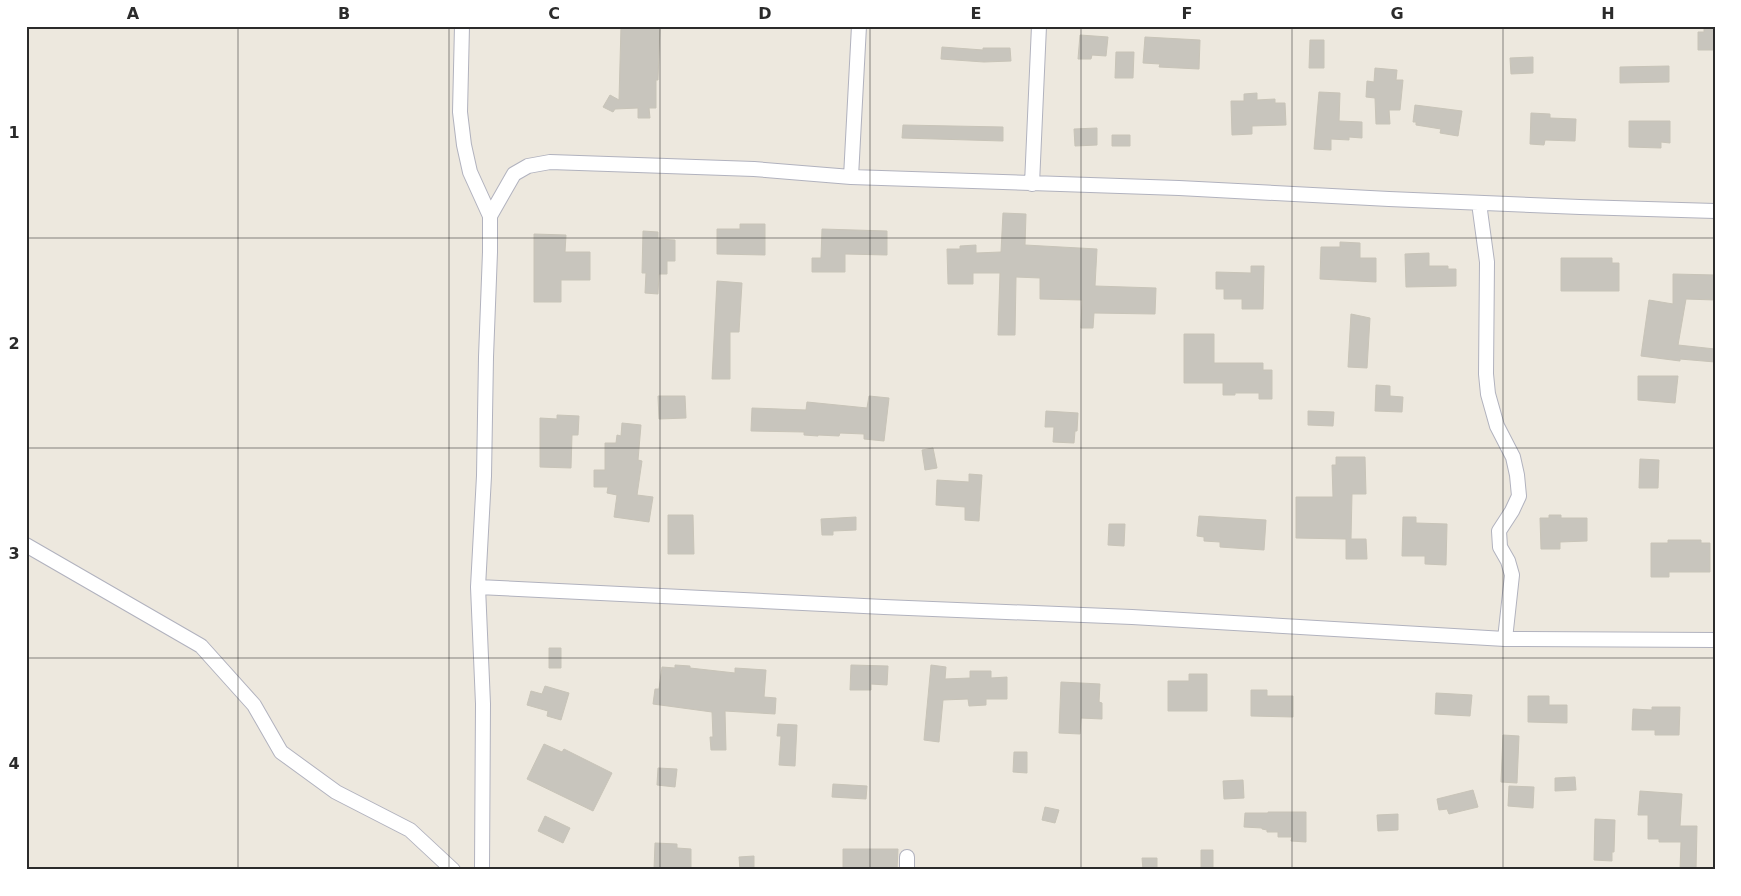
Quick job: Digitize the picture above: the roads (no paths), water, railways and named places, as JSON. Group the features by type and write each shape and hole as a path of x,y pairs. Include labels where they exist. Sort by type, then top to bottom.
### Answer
{"street":[{"path":"462,26 460,112 464,145 470,172 490,216 484,476 478,587 483,704 482,870"},
{"path":"851,177 859,26"},
{"path":"1032,184 1039,26"},
{"path":"490,216 514,174 528,166 550,162 754,169 851,177 1179,188 1479,203 1715,211"},
{"path":"1479,203 1487,262 1486,374 1488,394 1497,426 1513,457 1519,496 1499,531 1500,547 1508,561 1512,575 1505,639"},
{"path":"26,545 202,646 254,704 280,752 336,792 410,830 453,870"},
{"path":"478,587 1132,617 1505,639 1715,640"}]}
